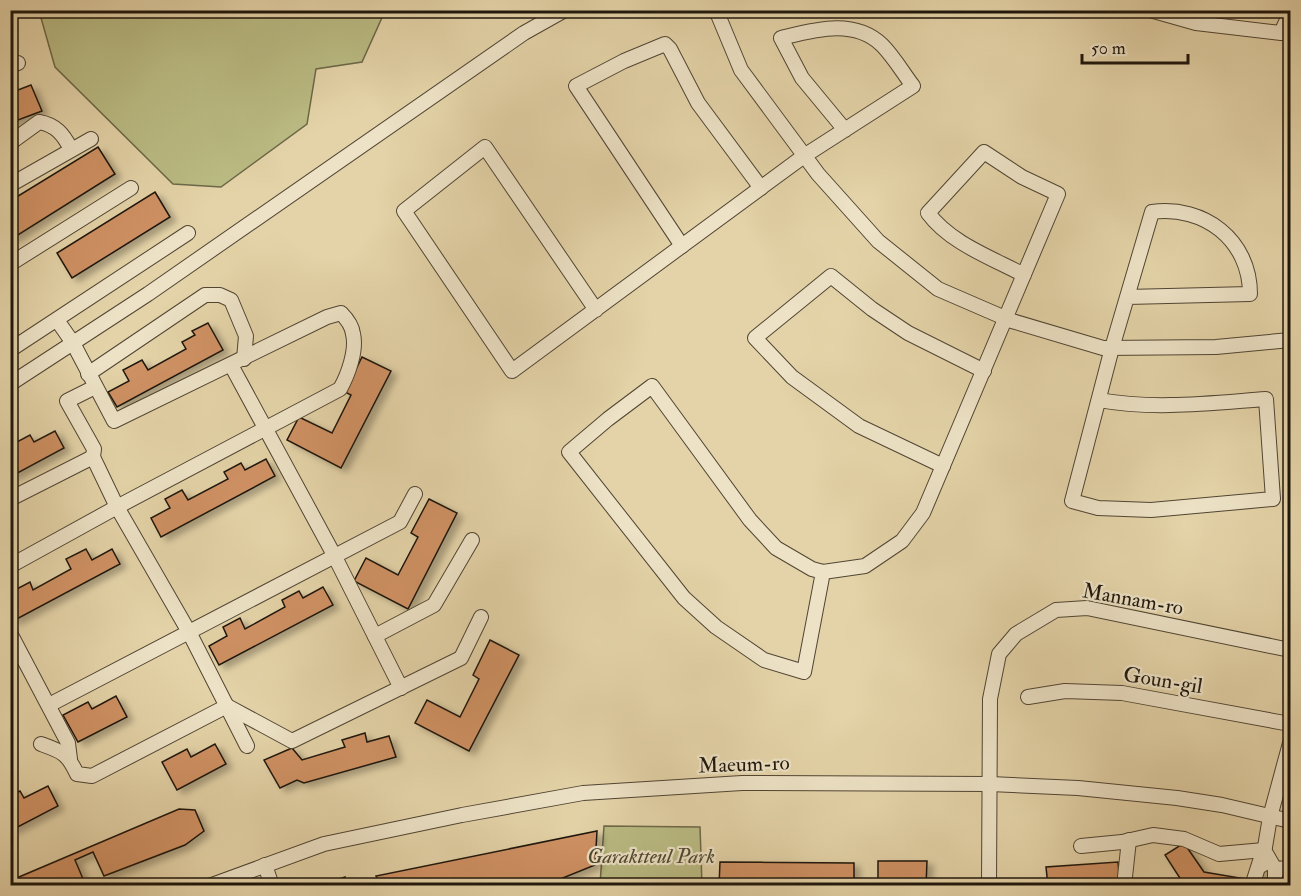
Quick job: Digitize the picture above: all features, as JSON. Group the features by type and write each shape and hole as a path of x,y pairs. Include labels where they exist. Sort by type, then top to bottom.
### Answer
{"street":[{"path":"10,384 186,268 524,33 565,10"},
{"path":"716,10 741,70 818,174 878,242 938,289 1006,318 1103,348 1216,347 1290,340"},
{"path":"1150,10 1196,23 1281,33 1290,13"},
{"path":"596,310 485,147 404,211 512,371 596,310 804,156 845,130 913,86 882,45 861,30 824,28 781,38 802,78 845,130"},
{"path":"682,246 576,86 665,44 670,49 698,103 760,188"},
{"path":"10,142 39,122 51,124 62,134 71,149"},
{"path":"10,185 91,139"},
{"path":"823,572 804,672 764,660 716,627 684,598 568,452 652,386 750,520 776,548 812,569 823,572 866,566 902,541 923,513 984,371 1058,194 1022,177 984,152 928,213 937,224 963,242 1024,275"},
{"path":"10,264 131,188"},
{"path":"1099,400 1121,404 1161,406 1266,399 1273,499 1151,510 1098,508 1072,501 1112,348 1127,297 1152,212 1167,210 1192,214 1214,225 1233,242 1244,260 1250,294 1127,297"},
{"path":"10,350 188,233"},
{"path":"943,466 859,426 792,377 755,338 831,276 872,309 908,333 984,371"},
{"path":"88,374 205,295 220,295 231,300 246,336 238,362 266,428 334,555 401,688"},
{"path":"10,566 340,389 349,374 354,336 350,323 341,313 327,317 114,421 73,343 57,320"},
{"path":"95,387 67,401 94,449 93,457 117,507 189,632 247,746"},
{"path":"10,499 93,457"},
{"path":"49,705 400,522 415,494"},
{"path":"375,636 434,605 472,540"},
{"name":"Mannam-ro","path":"989,885 990,699 999,654 1016,634 1056,610 1087,608 1290,650"},
{"path":"226,706 292,741 461,658 481,617"},
{"path":"10,633 68,743 70,759 77,774 92,776 226,706"},
{"name":"Goun-gil","path":"1028,697 1065,691 1122,693 1290,724"},
{"path":"1252,885 1264,850 1270,817 1290,743"},
{"path":"41,744 61,752 70,759"},
{"name":"Maeum-ro","path":"209,885 324,844 462,815 583,793 742,783 990,784 1078,788 1222,805 1290,821"},
{"path":"1081,846 1153,836 1185,839 1218,854 1264,850"},
{"path":"1124,885 1129,840"},
{"path":"1264,850 1275,885"},
{"path":"265,865 272,885"},
{"path":"1268,867 1290,868"}],"green space":[{"path":"39,10 387,11 362,62 316,69 307,124 221,187 173,184 55,67"},
{"name":"Garaktteul Park","path":"604,826 700,827 702,885 600,885"}],"building":[{"path":"31,85 42,111 10,123 10,93"},
{"path":"98,147 115,174 10,240 10,201"},
{"path":"155,192 170,217 72,278 57,253"},
{"path":"208,323 223,350 117,407 108,392 129,381 123,370 142,360 148,370 186,349 182,342 195,335 192,331"},
{"path":"362,357 391,371 341,468 287,440 299,417 332,433 351,395 345,392"},
{"path":"55,431 64,448 10,477 10,454 17,451 13,444 30,435 34,442"},
{"path":"266,459 275,476 161,537 151,518 170,508 165,499 182,490 188,500 228,479 224,472 241,463 245,470"},
{"path":"429,499 457,513 408,609 354,581 366,558 398,575 418,537 411,533"},
{"path":"86,549 92,560 112,549 120,564 13,621 10,616 10,587 15,585 17,589 30,582 33,590 71,569 66,559"},
{"path":"323,587 333,605 219,665 209,646 227,636 223,627 240,618 245,629 285,607 282,600 299,591 303,598"},
{"path":"490,640 519,655 469,751 415,723 427,700 460,717 479,679 473,675"},
{"path":"116,696 127,717 78,742 63,715 88,702 92,709"},
{"path":"365,733 367,742 389,736 396,757 304,783 297,780 280,788 264,760 292,748 302,760 345,747 342,740"},
{"path":"215,744 226,764 177,790 162,762 187,749 191,757"},
{"path":"48,786 58,806 10,831 10,796 20,791 24,798"},
{"path":"179,809 195,810 204,831 185,845 104,876 93,852 75,860 86,886 15,886 12,880"},
{"path":"597,831 595,865 543,886 380,886 376,876"},
{"path":"1184,843 1204,872 1246,879 1245,886 1185,886 1165,855"},
{"path":"878,861 927,861 926,886 878,886"},
{"path":"720,862 854,863 854,886 719,886"},
{"path":"1118,862 1120,886 1048,886 1046,867"},
{"path":"345,877 347,886 319,886"}],"tunnel":[{"path":"1262,865 1262,886"}]}
